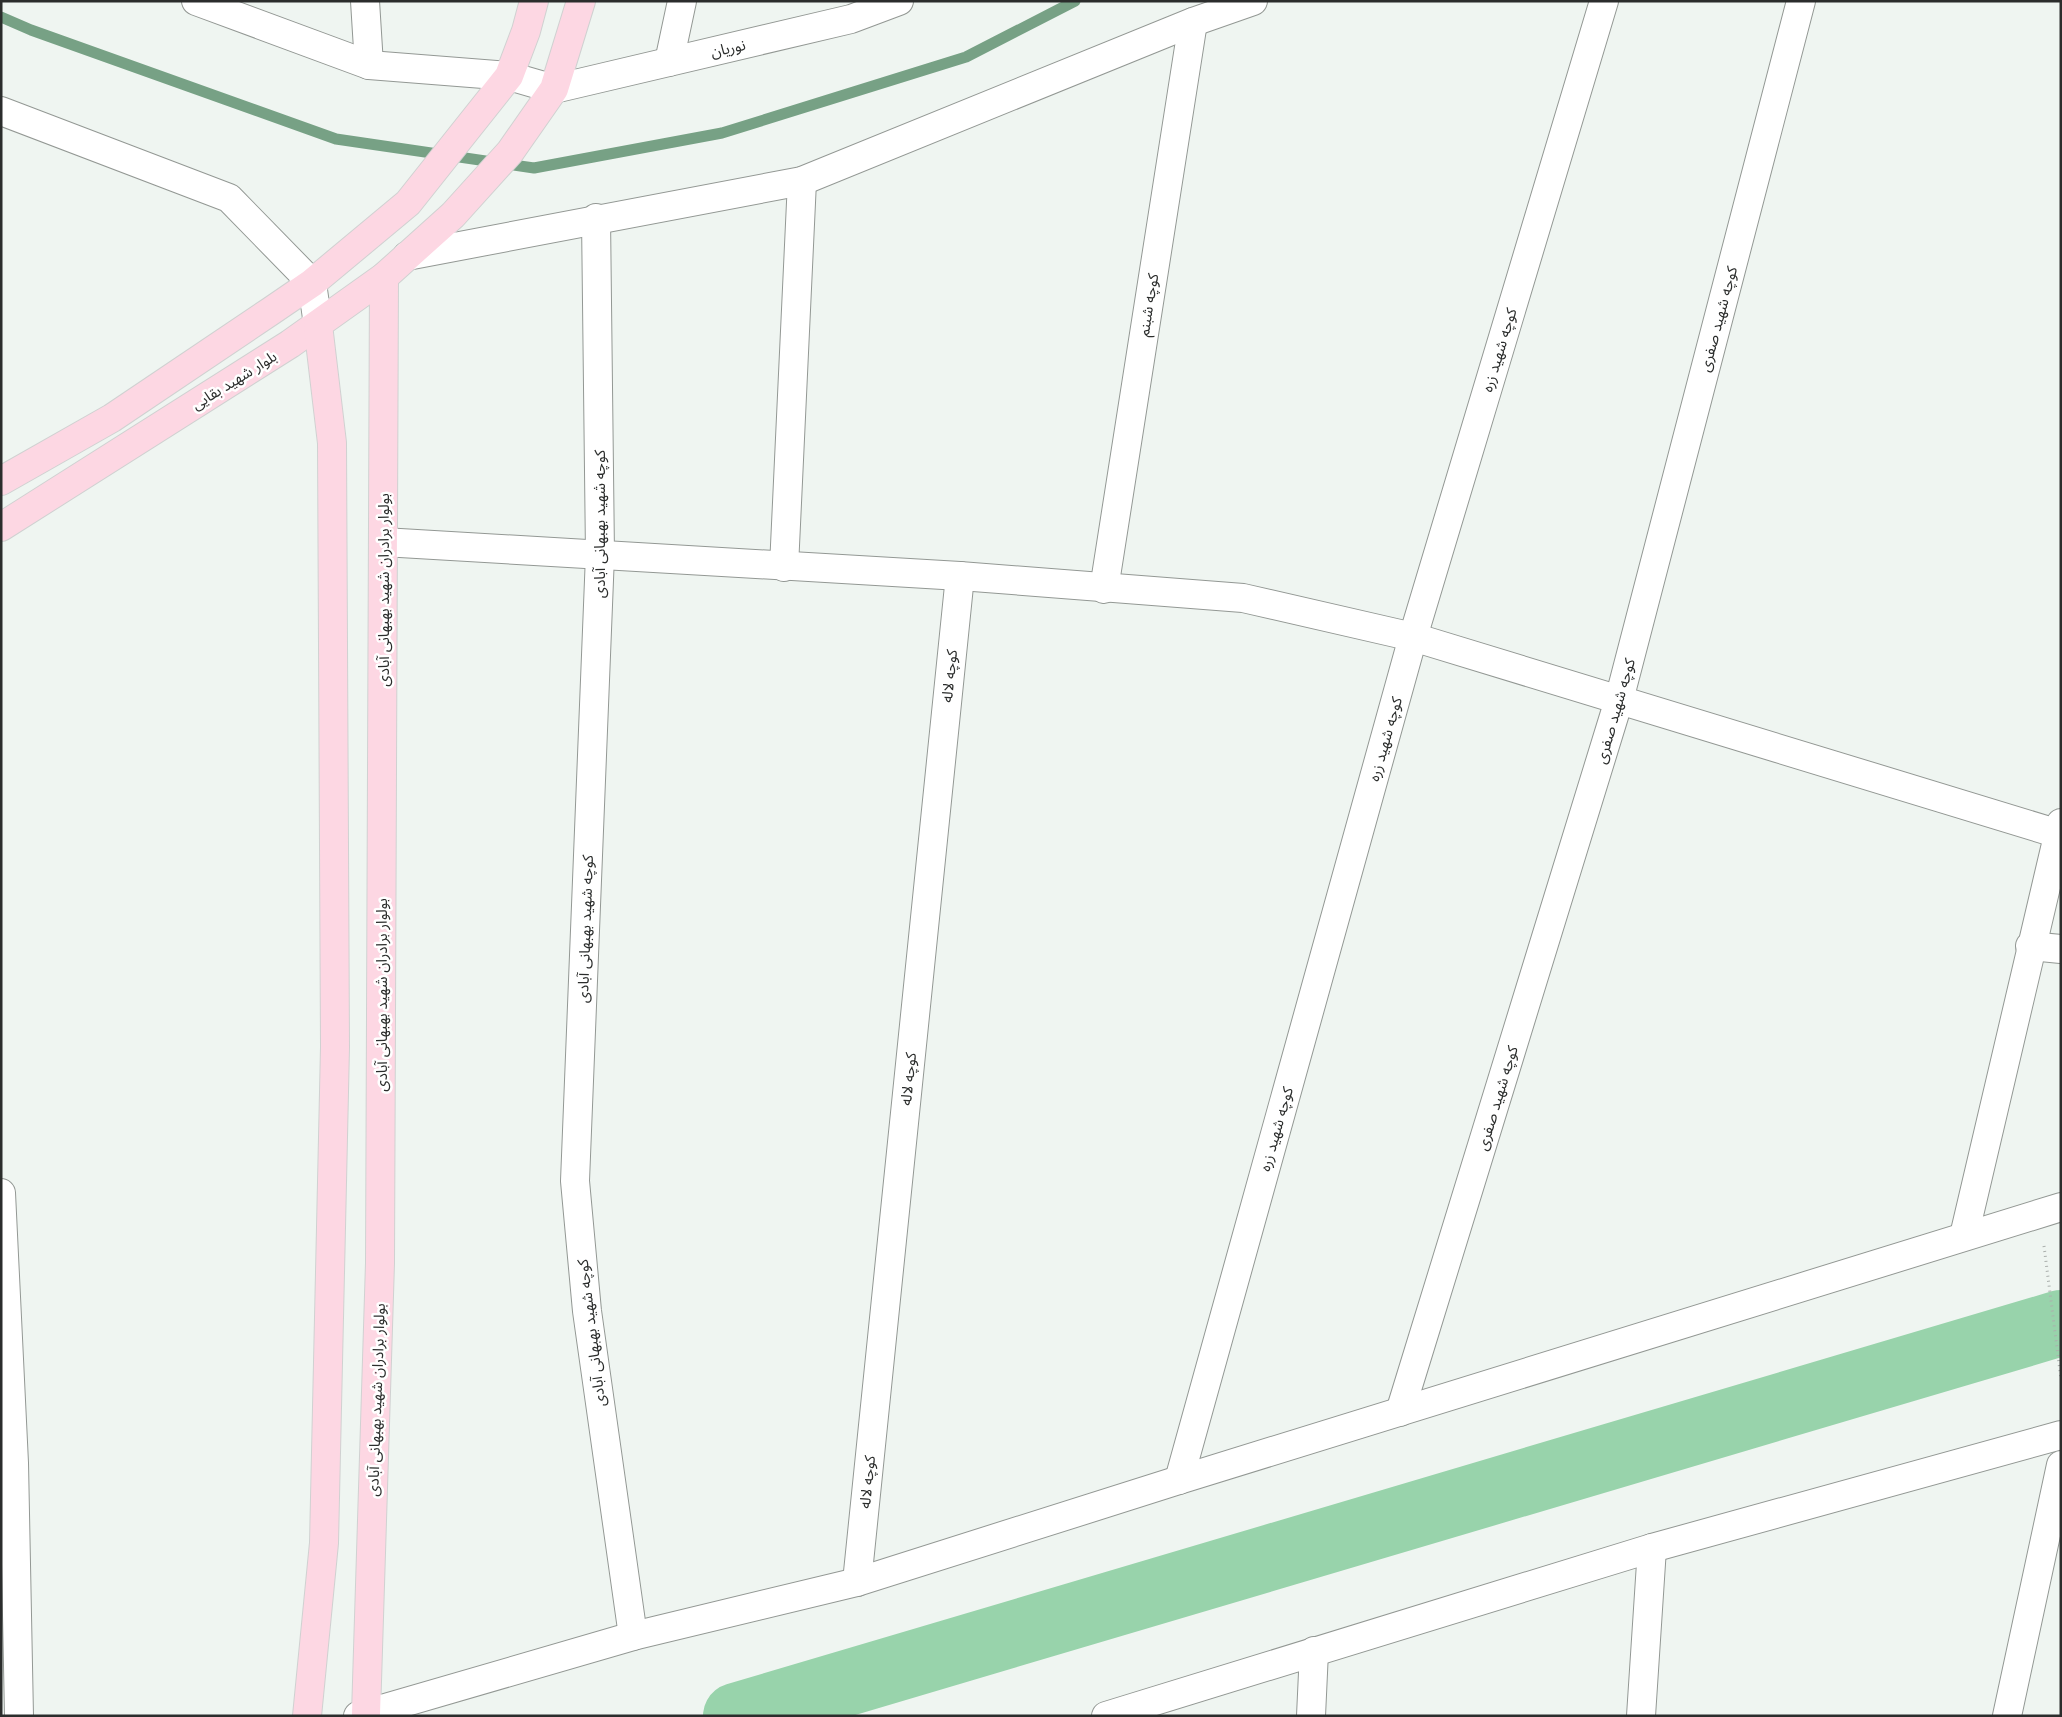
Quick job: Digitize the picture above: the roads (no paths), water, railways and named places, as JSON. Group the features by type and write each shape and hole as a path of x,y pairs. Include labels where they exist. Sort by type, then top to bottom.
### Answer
{"main road":[{"path":"3,476 112,418 312,283 408,204 509,76 534,1"},
{"name":"بلوار شهید بقایی","path":"1,527 318,325 384,277 453,216 510,152 554,89 581,1"},
{"name":"بولوار برادران شهید بهبهانی آبادی","path":"363,1715 380,1263 384,277"},
{"path":"307,1716 324,1543 335,1047 332,443 318,325"}],"street":[{"path":"196,1 369,65 509,76 554,89"},
{"path":"365,1 369,65"},
{"path":"669,62 682,1"},
{"name":"نوریان","path":"554,89 851,19 899,1"},
{"path":"407,256 596,218 802,181 1193,22 1253,1"},
{"name":"کوچه شهید زره","path":"1179,1480 1413,636 1604,1"},
{"name":"کوچه شهید صفری","path":"1400,1412 1619,700 1801,1"},
{"name":"کوچه شبنم","path":"1104,589 1193,22"},
{"path":"1,111 229,198 312,283 318,325"},
{"path":"784,567 802,181"},
{"name":"کوچه شهید بهبهانی آبادی","path":"596,218 600,555 575,1181 586,1311 633,1636"},
{"path":"383,542 960,576 1104,589 1243,598 1413,636 1619,700 2060,829 2030,946 1964,1236"},
{"name":"کوچه لاله","path":"857,1582 960,576"},
{"path":"2030,946 2061,949"},
{"path":"1,1193 8,1464 19,1716"},
{"path":"363,1715 633,1636 857,1582 1179,1480 2050,1211"},
{"path":"1106,1716 1169,1706 1314,1651 1652,1548 2061,1435"},
{"path":"2007,1716 2061,1465"},
{"path":"1641,1716 1652,1548"},
{"path":"1311,1716 1314,1651"}],"waterway":[{"path":"1,17 31,30 336,139 534,168 722,133 966,57 1075,1"},
{"path":"736,1716 2061,1323"}]}
